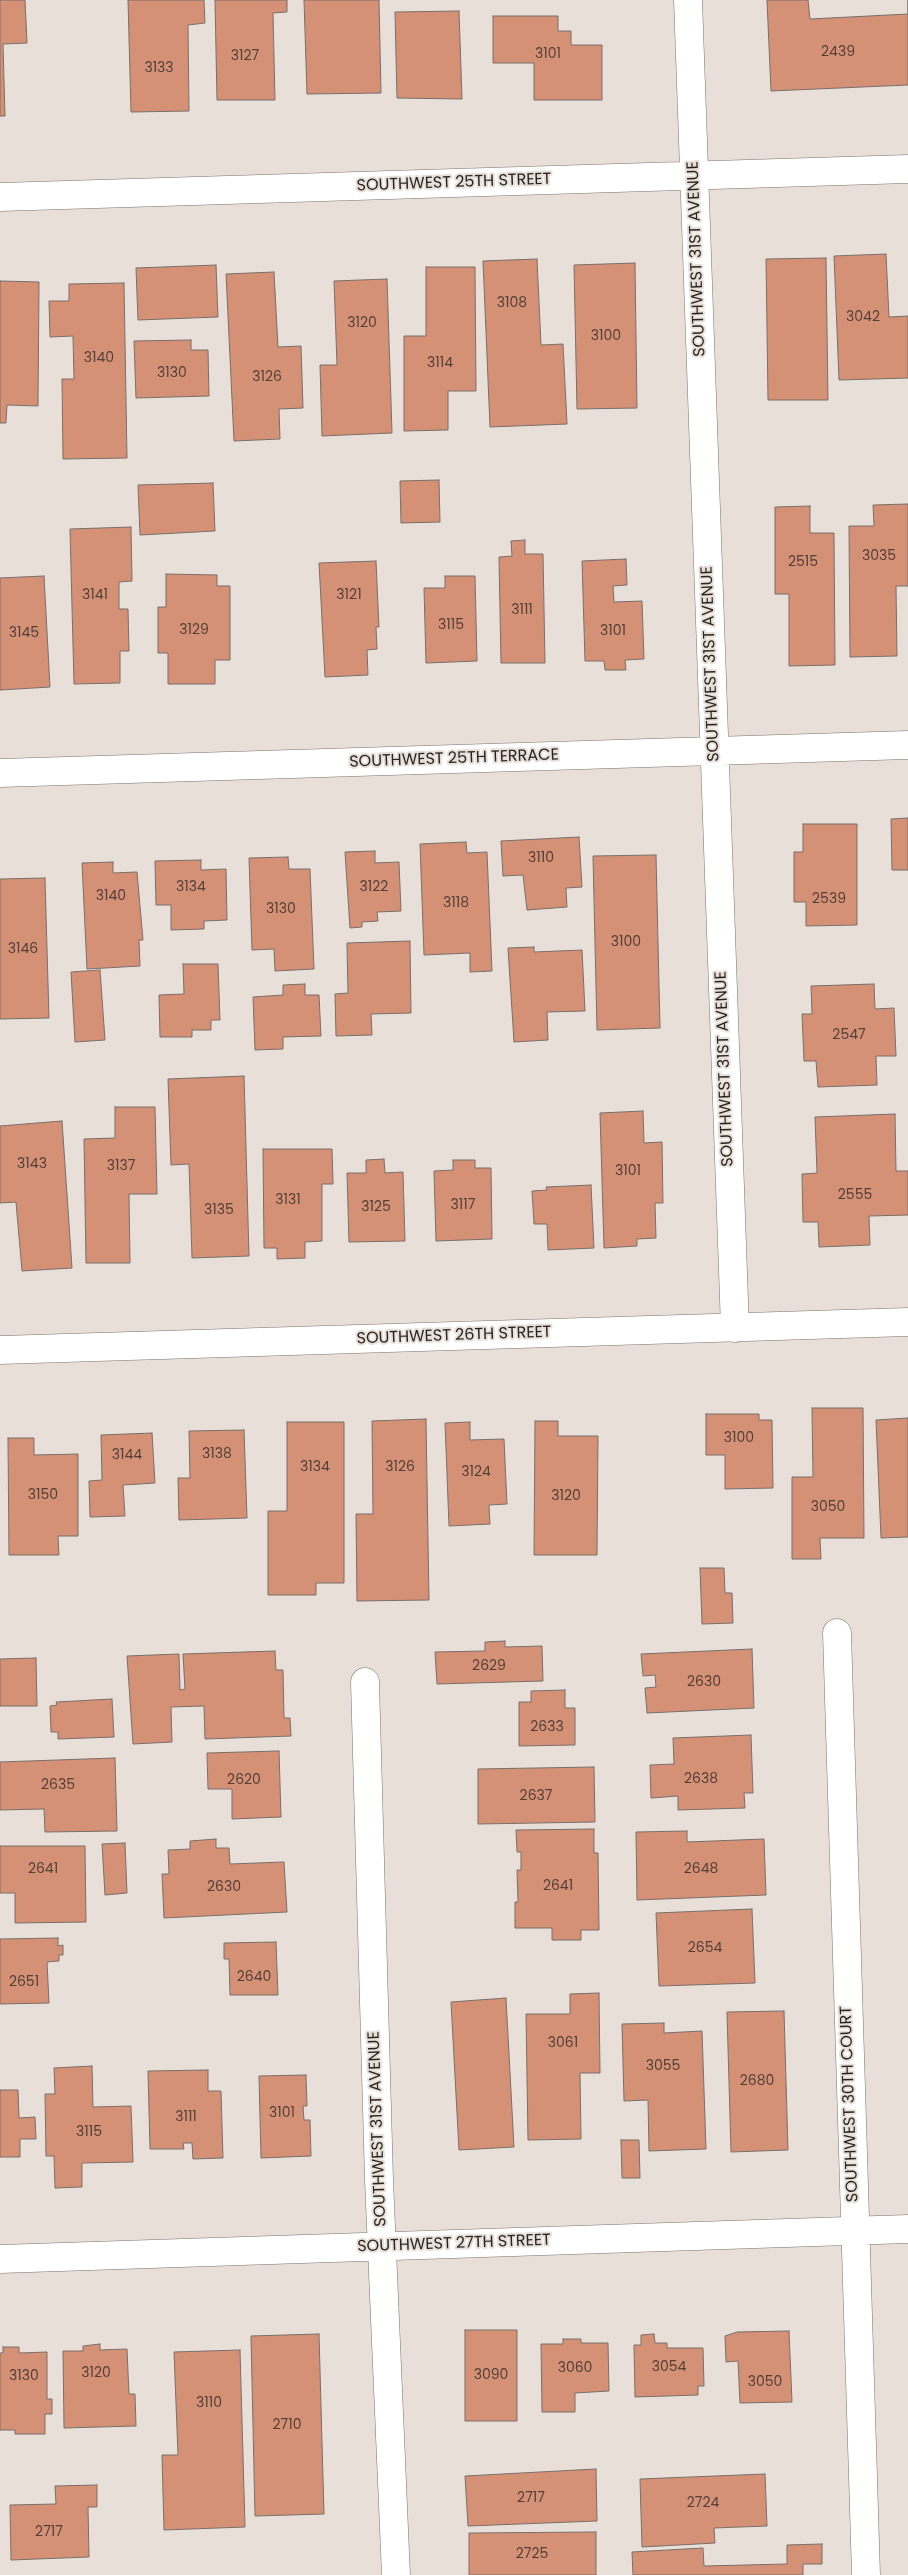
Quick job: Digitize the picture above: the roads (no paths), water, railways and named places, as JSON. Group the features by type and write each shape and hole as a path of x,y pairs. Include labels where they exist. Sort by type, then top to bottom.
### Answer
{"street":[{"name":"SOUTHWEST 31ST AVENUE","path":"688,0 735,1328"},
{"name":"SOUTHWEST 25TH STREET","path":"0,197 908,169"},
{"name":"SOUTHWEST 25TH TERRACE","path":"0,773 908,745"},
{"name":"SOUTHWEST 26TH STREET","path":"0,1350 908,1322"},
{"name":"SOUTHWEST 30TH COURT","path":"836,1634 866,2575"},
{"name":"SOUTHWEST 31ST AVENUE","path":"365,1682 378,2180 383,2246 396,2575"},
{"name":"SOUTHWEST 27TH STREET","path":"0,2259 908,2229"}]}
